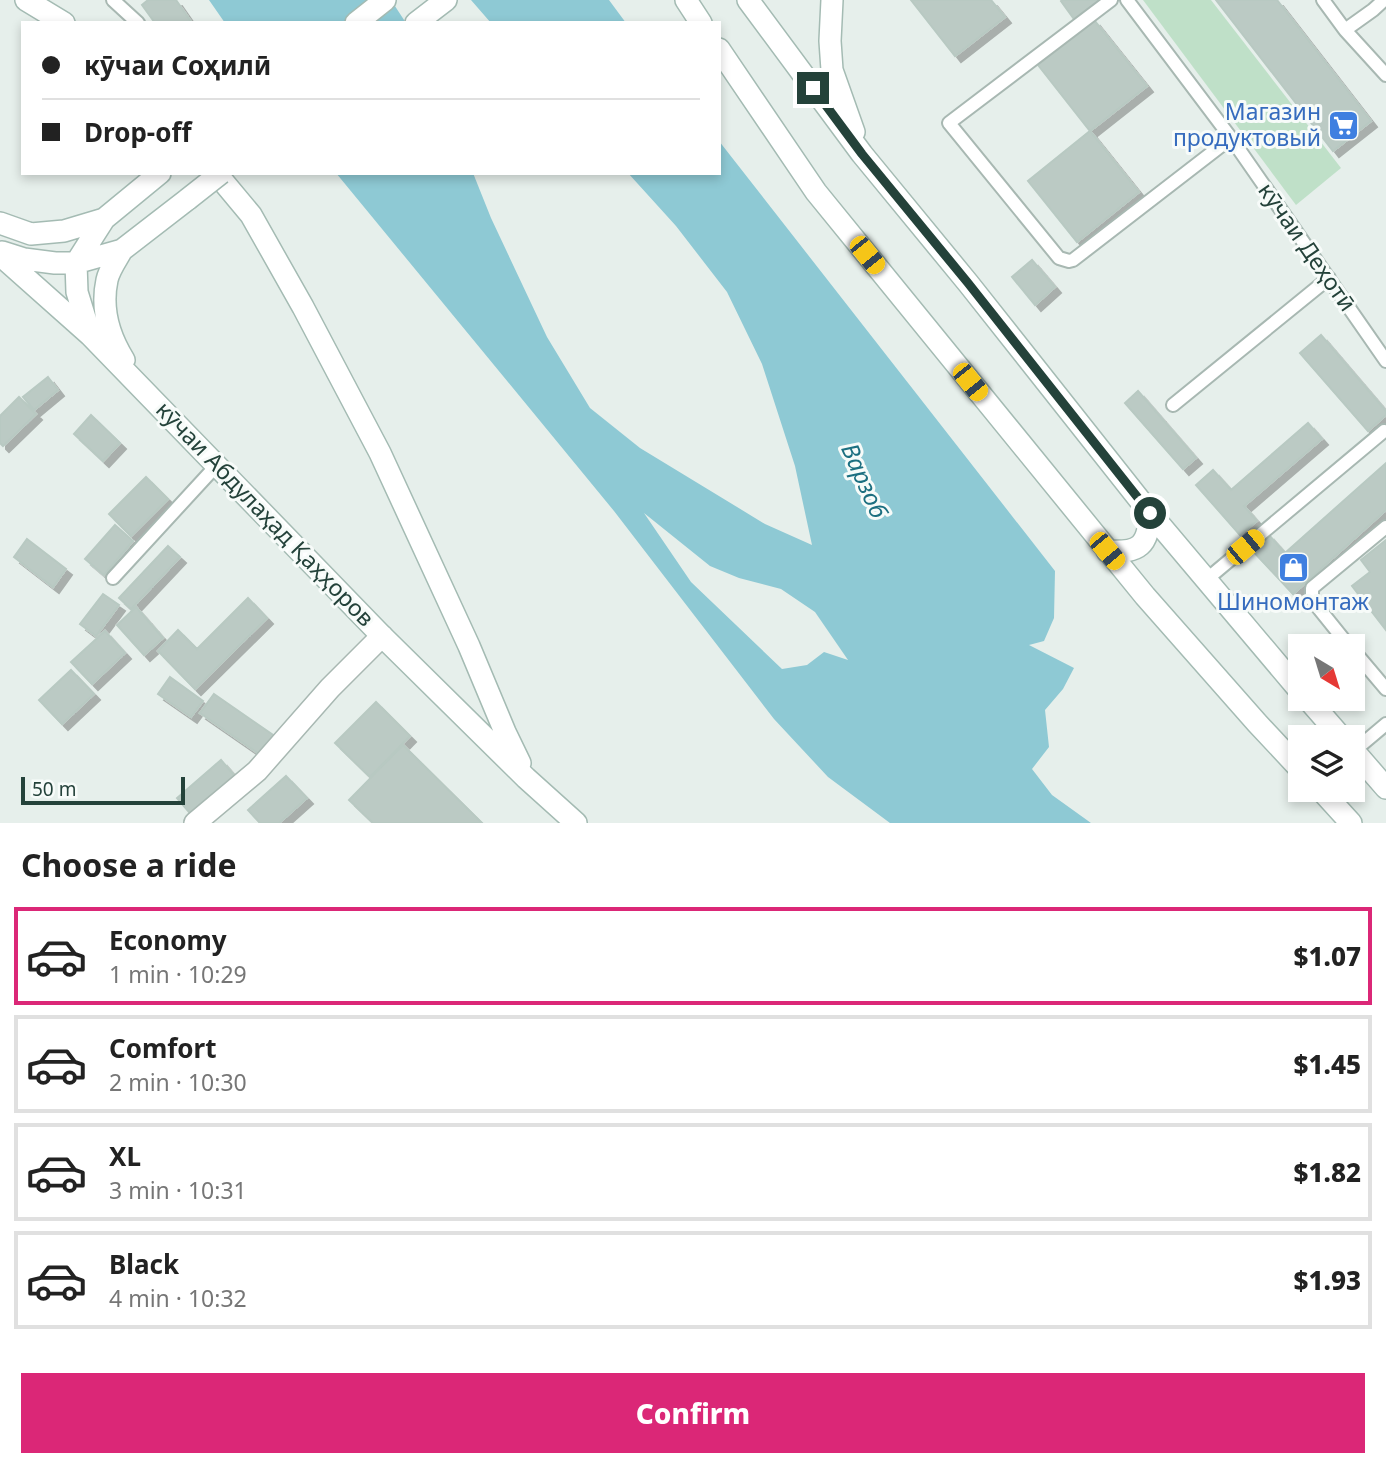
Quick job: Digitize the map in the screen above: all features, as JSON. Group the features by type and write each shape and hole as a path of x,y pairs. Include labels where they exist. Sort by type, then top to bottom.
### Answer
{"main road":[{"path":"26,0 61,21"},
{"path":"359,21 386,0"},
{"path":"419,21 446,0"},
{"path":"686,0 700,21"},
{"path":"748,0 862,154 1150,513 1288,677"},
{"path":"832,0 832,70 862,154"},
{"path":"721,52 816,192 1107,551 1288,756"},
{"path":"90,335 77,292 76,263 104,219 158,175"},
{"path":"0,253 24,259 76,263 122,250 217,175"},
{"name":"кӯчаи Абдулаҳад Қаҳҳоров","path":"221,175 251,215 380,453 526,778"},
{"path":"0,223 31,234 64,232 104,219"},
{"path":"122,250 107,278 105,313 113,344 150,395"},
{"name":"кӯчаи Абдулаҳад Қаҳҳоров","path":"0,253 90,335 382,636 526,778 576,823"},
{"path":"1107,551 1127,552 1141,544 1149,533 1150,513"},
{"path":"195,823 257,771 330,688 382,636"},
{"path":"1318,711 1331,725"},
{"path":"1365,764 1386,788"},
{"path":"1332,802 1352,823"}],"lane":[{"path":"113,0 136,21"},
{"path":"1111,0 949,123 1059,258 1073,260 1231,138"},
{"name":"кӯчаи Деҳотӣ","path":"1127,0 1231,138 1386,361"},
{"path":"1323,0 1345,30 1386,75"},
{"path":"1345,30 1384,0"},
{"path":"1173,405 1329,278"},
{"path":"1206,580 1384,431"},
{"path":"113,578 216,466"},
{"path":"1339,634 1312,600 1312,588 1386,527"},
{"path":"1365,665 1386,690"},
{"path":"1365,741 1386,723"}],"green space":[{"path":"1143,0 1211,0 1341,168 1296,205"}],"water":[{"path":"209,0 391,0 405,21 224,21"},
{"path":"471,0 609,0 625,21 489,21"},
{"name":"Варзоб","path":"721,144 1055,571 1054,618 1044,641 1029,645 1074,668 1063,689 1045,710 1049,747 1032,769 1052,795 1091,823 890,823 828,777 774,719 614,511 338,175 474,175 547,337 590,408 640,448 765,524 812,545 795,466 762,364 727,292 676,226 630,175 721,175","holes":["644,513 710,566 739,578 781,589 815,612 848,660 824,652 807,665 782,669 691,582"]}],"building":[{"path":"148,0 176,0 191,21 154,21 142,5"},
{"path":"911,0 991,0 1005,17 955,56"},
{"path":"1062,0 1101,0 1074,19"},
{"path":"1216,0 1277,0 1371,121 1333,151"},
{"path":"1094,20 1147,86 1090,131 1038,65"},
{"path":"1090,131 1139,192 1077,242 1028,181"},
{"path":"1032,260 1055,287 1035,305 1012,277"},
{"path":"1321,335 1386,411 1386,415 1368,431 1300,353"},
{"path":"48,377 58,390 34,410 23,397"},
{"path":"1138,391 1196,458 1183,469 1125,403"},
{"path":"19,397 36,414 3,446 0,443 0,416"},
{"path":"91,415 120,443 103,461 74,434"},
{"path":"1308,423 1322,439 1244,506 1257,521 1240,535 1196,485 1213,470 1231,490"},
{"path":"1386,463 1386,510 1293,594 1251,549 1268,534 1285,553"},
{"path":"146,477 168,499 131,536 109,514"},
{"path":"115,525 133,541 104,575 85,559"},
{"path":"27,539 66,569 53,587 14,557"},
{"path":"1386,540 1386,630 1352,586 1370,572 1361,560"},
{"path":"168,546 180,557 131,609 119,598"},
{"path":"103,594 119,605 96,636 80,624"},
{"path":"248,598 267,618 195,689 158,651 178,630 197,649"},
{"path":"136,607 163,638 144,655 117,625"},
{"path":"105,631 125,653 92,684 71,662"},
{"path":"71,670 94,694 62,724 39,700"},
{"path":"170,677 203,701 191,717 158,694"},
{"path":"214,694 276,737 262,756 200,713"},
{"path":"376,702 410,736 370,777 335,743"},
{"path":"403,745 482,823 373,823 349,800"},
{"path":"221,760 239,781 195,819 177,798"},
{"path":"286,776 307,798 279,823 260,823 248,810"}],"place":[{"name":"Магазин продуктовый","path":"1344,125"},
{"name":"Шиномонтаж","path":"1293,568"}],"route":[{"path":"813,88 862,154 1150,513"}]}
